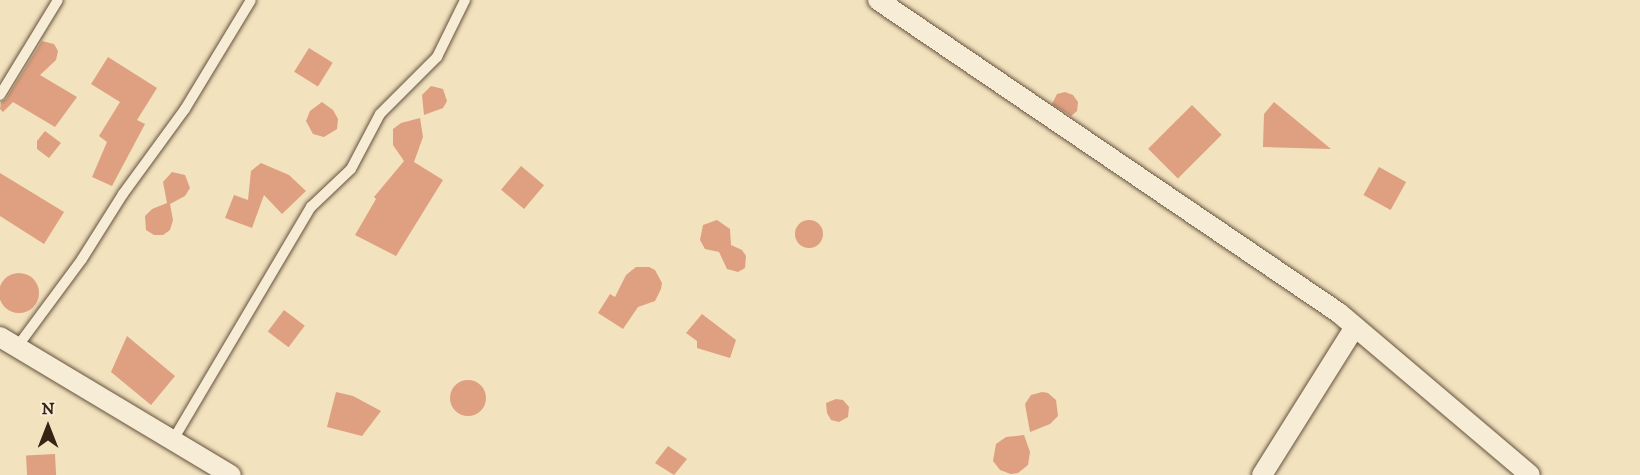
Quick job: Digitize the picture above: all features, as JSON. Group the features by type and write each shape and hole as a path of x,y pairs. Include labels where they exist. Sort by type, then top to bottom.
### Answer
{"street":[{"path":"878,0 1355,327 1530,475"},
{"path":"1262,475 1355,327"},
{"path":"8,342 231,475"}],"lane":[{"path":"0,95 58,0"},
{"path":"8,342 82,259 123,194 184,109 251,0"},
{"path":"173,440 311,207 351,169 380,114 436,57 465,0"}],"building":[{"path":"42,41 54,44 58,51 56,60 40,75 77,97 55,127 13,102 3,112 0,109 1,102 6,99"},
{"path":"309,48 333,63 318,87 294,72"},
{"path":"108,57 157,88 137,120 145,124 112,186 92,177 107,142 99,136 120,102 91,84"},
{"path":"431,86 443,89 447,101 443,108 424,115 422,95"},
{"path":"1065,92 1073,95 1078,102 1077,111 1071,116 1052,104 1057,94"},
{"path":"322,102 333,110 338,119 337,129 324,137 313,134 306,121 310,111"},
{"path":"1274,102 1331,149 1263,147 1264,114"},
{"path":"1192,105 1222,135 1178,179 1148,149"},
{"path":"420,118 423,137 414,162 443,180 396,256 355,235 376,199 374,197 404,161 393,145 393,129 401,123"},
{"path":"45,131 61,143 49,158 37,149 37,141"},
{"path":"261,163 289,175 306,191 282,214 264,195 252,228 225,218 234,195 248,200 251,171"},
{"path":"521,166 544,185 524,209 501,190"},
{"path":"1379,167 1406,182 1391,210 1363,195"},
{"path":"172,172 185,175 190,188 185,196 170,204 173,220 170,230 163,235 154,235 146,230 145,216 152,209 167,203 163,182"},
{"path":"0,173 64,212 44,244 0,216"},
{"path":"717,220 730,229 731,245 742,250 746,256 745,268 738,272 727,269 719,252 705,249 700,240 703,225"},
{"path":"809,220 819,224 823,234 819,244 809,248 799,244 795,234 799,224"},
{"path":"636,267 649,267 655,270 662,283 661,289 655,301 638,307 623,329 598,313 610,294 615,297 626,275"},
{"path":"19,273 27,274 33,279 38,285 38,301 33,307 27,312 19,313 11,312 5,307 0,301 -1,293 0,285 5,279 11,274"},
{"path":"284,310 305,326 289,347 268,332"},
{"path":"702,314 736,340 730,358 697,348 697,341 686,333"},
{"path":"127,336 175,376 151,405 111,372"},
{"path":"468,380 480,386 486,398 480,410 468,416 456,410 450,398 456,386"},
{"path":"336,392 353,396 381,411 362,436 327,427"},
{"path":"1048,393 1056,400 1058,416 1050,424 1030,432 1025,404 1031,395"},
{"path":"836,399 843,400 849,407 848,417 839,422 831,420 827,413 826,403"},
{"path":"1024,435 1030,452 1028,465 1018,473 1011,474 1000,470 993,461 996,444 1006,437"},
{"path":"668,446 687,459 674,475 655,463"},
{"path":"55,454 56,475 27,475 26,456"}]}
